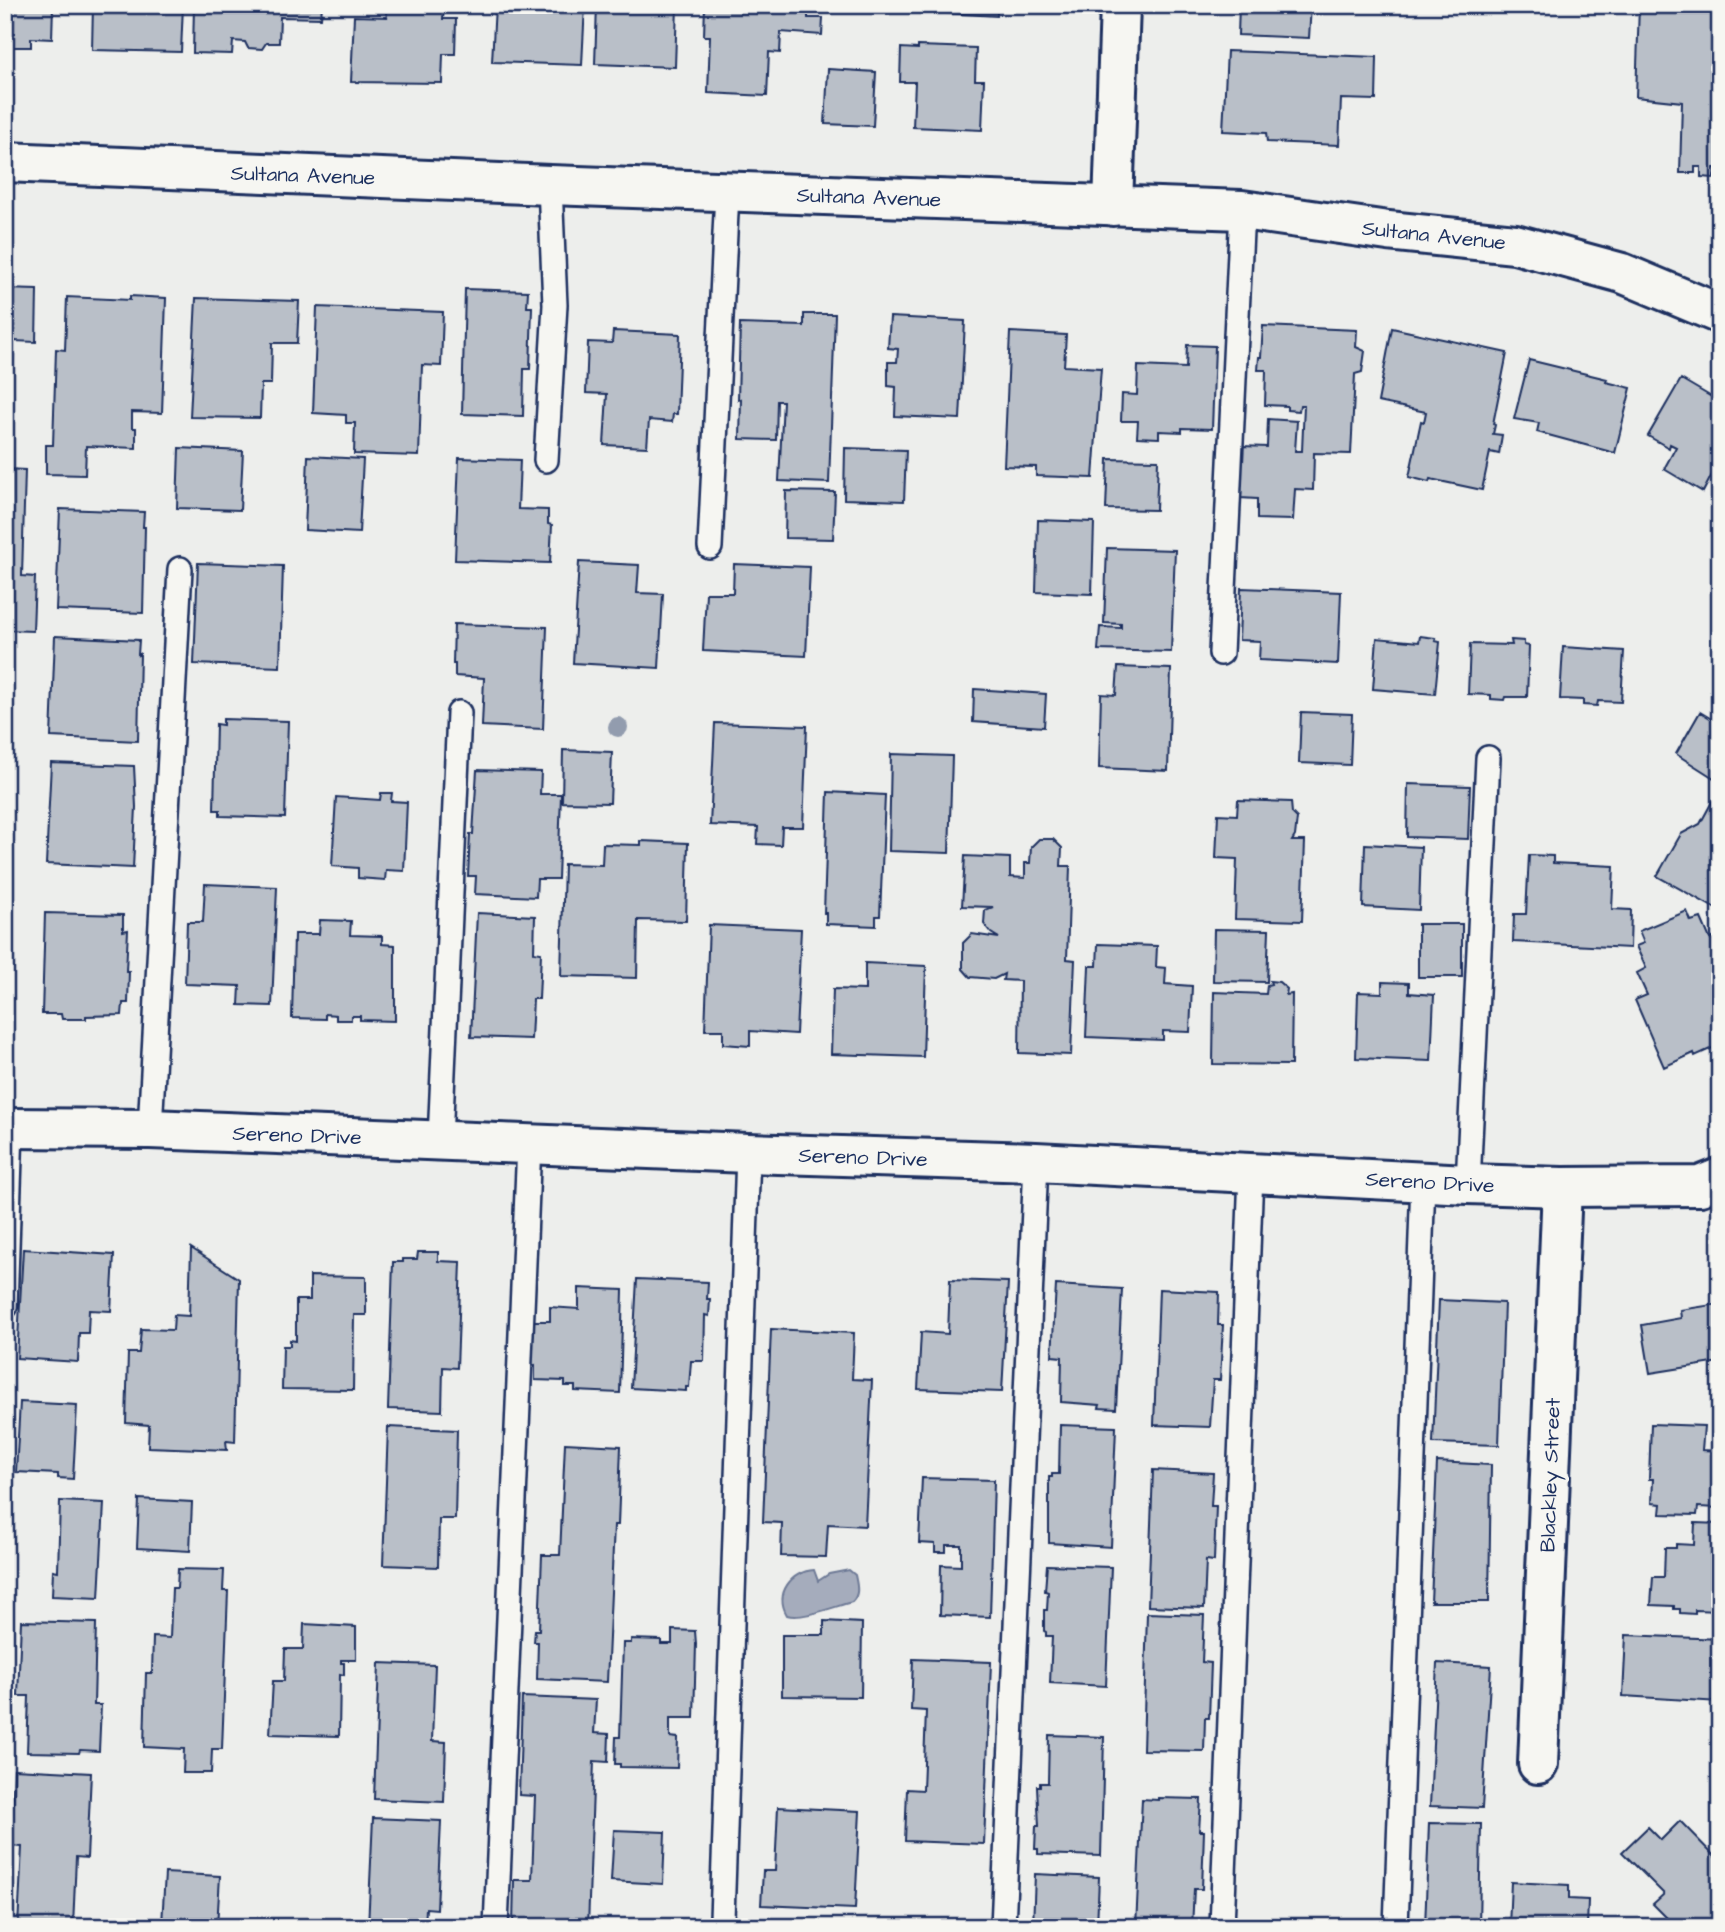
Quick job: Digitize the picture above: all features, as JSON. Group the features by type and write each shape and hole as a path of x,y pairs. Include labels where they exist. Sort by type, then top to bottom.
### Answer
{"street":[{"path":"1113,206 1120,5"},
{"name":"Sultana Avenue","path":"5,162 1242,210 1388,231 1515,244 1622,273 1720,314"},
{"name":"Sereno Drive","path":"8,1128 150,1129 1036,1162 1562,1187 1700,1186 1720,1178"},
{"name":"Blackley Street","path":"1538,1764 1562,1187"}],"lane":[{"path":"546,460 555,305 550,185"},
{"path":"710,547 727,192"},
{"path":"1221,653 1242,210"},
{"path":"150,1129 180,569"},
{"path":"440,1140 459,713"},
{"path":"1468,1184 1488,758"},
{"path":"5,1307 8,1128"},
{"path":"496,1927 529,1144"},
{"path":"722,1919 748,1153"},
{"path":"1003,1927 1036,1162"},
{"path":"1222,1927 1251,1173"},
{"path":"1396,1927 1423,1181"}],"water":[{"path":"814,1570 818,1581 829,1574 849,1570 855,1575 855,1599 810,1614 787,1615 783,1599 787,1585 799,1574"}],"building":[{"path":"5,5 53,5 52,39 31,38 31,47 5,47"},
{"path":"93,5 183,5 181,52 92,50"},
{"path":"194,5 322,5 321,18 280,17 279,43 266,43 262,49 248,48 245,42 233,41 232,54 193,53"},
{"path":"384,5 444,5 443,19 456,19 455,54 443,54 442,83 351,82 354,16 387,17"},
{"path":"495,5 585,5 582,65 492,62"},
{"path":"597,5 677,5 675,67 595,64"},
{"path":"705,5 808,5 808,18 823,18 822,35 781,32 780,53 769,52 767,96 708,93 710,36 704,36"},
{"path":"893,5 997,5 997,16 893,10"},
{"path":"1239,5 1311,5 1309,38 1238,35"},
{"path":"1639,5 1720,5 1720,174 1718,168 1714,168 1714,178 1701,177 1701,167 1695,167 1695,173 1680,173 1682,102 1636,97"},
{"path":"918,46 976,48 975,80 984,80 982,130 913,127 915,82 900,82 901,48 918,49"},
{"path":"1227,51 1377,57 1376,100 1341,99 1339,145 1267,142 1266,133 1223,131"},
{"path":"828,69 876,72 873,126 825,124"},
{"path":"5,289 37,290 36,342 14,341 13,363 5,363"},
{"path":"465,289 528,291 527,307 532,307 530,369 524,369 523,416 462,414"},
{"path":"130,296 166,298 162,413 132,412 132,428 136,428 136,448 86,446 85,475 46,474 46,445 53,445 56,349 65,350 67,297 130,300"},
{"path":"196,298 299,301 297,343 272,343 271,384 261,384 260,418 190,417"},
{"path":"317,307 443,312 441,366 422,365 419,456 354,454 355,423 346,423 346,415 313,413"},
{"path":"804,314 835,314 829,483 779,481 783,401 777,401 776,440 740,439 740,324 804,326"},
{"path":"890,317 965,321 960,419 895,416 896,387 888,386 888,362 897,362 898,349 888,348"},
{"path":"1263,326 1357,330 1356,347 1365,351 1362,372 1355,374 1351,454 1314,453 1313,490 1295,489 1293,520 1257,519 1257,499 1240,498 1242,446 1267,447 1268,419 1297,421 1295,451 1302,451 1304,405 1300,405 1299,411 1287,410 1287,406 1265,405 1266,370 1258,370"},
{"path":"1392,328 1507,353 1493,424 1493,434 1502,435 1499,454 1490,452 1482,490 1409,477 1421,421 1424,422 1426,412 1378,402"},
{"path":"613,331 680,334 677,414 673,414 672,422 649,420 647,447 604,445 607,394 586,393 588,342 612,343"},
{"path":"1010,332 1066,335 1064,366 1101,368 1093,478 1036,476 1036,467 1004,466"},
{"path":"1187,345 1215,346 1212,429 1182,428 1182,432 1159,431 1159,438 1137,437 1138,421 1121,421 1122,394 1137,395 1138,366 1186,368"},
{"path":"1529,360 1607,379 1606,382 1631,388 1615,453 1537,432 1539,423 1514,419"},
{"path":"1681,379 1720,402 1720,472 1715,469 1703,492 1664,469 1676,447 1670,444 1669,448 1648,436"},
{"path":"179,448 243,451 240,510 177,508"},
{"path":"845,448 906,450 904,501 844,499"},
{"path":"308,456 363,459 359,533 305,530"},
{"path":"459,458 520,460 518,509 548,510 548,524 552,525 550,563 455,560"},
{"path":"1108,459 1158,460 1156,510 1106,509"},
{"path":"5,469 25,470 22,576 35,577 33,631 5,630"},
{"path":"786,491 835,492 833,539 785,538"},
{"path":"60,509 144,512 143,613 56,610"},
{"path":"1038,520 1094,522 1092,594 1036,592"},
{"path":"1107,548 1175,550 1171,652 1098,650 1100,627 1121,628 1121,624 1104,623"},
{"path":"579,562 639,565 637,593 663,594 659,668 573,663"},
{"path":"198,563 283,566 280,667 194,664"},
{"path":"734,564 810,567 806,656 703,651 706,593 733,593"},
{"path":"1241,588 1341,592 1338,664 1259,660 1260,641 1239,640"},
{"path":"454,624 547,627 543,729 482,726 484,678 455,676"},
{"path":"55,636 139,640 138,741 51,737"},
{"path":"1420,636 1436,638 1435,641 1440,642 1435,694 1373,689 1377,638 1419,642"},
{"path":"1511,640 1524,641 1524,645 1529,646 1527,697 1505,697 1504,700 1491,699 1491,695 1468,694 1470,644 1512,645"},
{"path":"1563,647 1624,651 1621,702 1598,701 1597,706 1583,705 1583,700 1560,699"},
{"path":"1118,667 1171,669 1168,771 1099,768 1101,694 1116,695"},
{"path":"974,689 1046,694 1044,727 973,722"},
{"path":"1301,712 1352,714 1350,765 1299,763"},
{"path":"1700,712 1720,724 1720,782 1676,754"},
{"path":"223,719 288,721 285,818 220,816 220,810 214,810 216,724 223,725"},
{"path":"715,723 807,726 803,827 782,827 781,845 757,844 758,827 710,825"},
{"path":"563,750 612,752 610,803 562,802"},
{"path":"891,754 952,756 949,853 889,851"},
{"path":"51,763 134,766 136,807 133,868 46,864"},
{"path":"477,770 541,772 540,794 561,794 558,879 537,879 536,897 475,894 476,876 468,876"},
{"path":"1408,784 1470,786 1468,839 1407,837"},
{"path":"828,792 885,795 880,916 876,916 876,926 826,924 824,913"},
{"path":"381,793 392,793 391,801 407,802 404,871 386,870 385,880 358,878 358,868 332,866 336,797 380,800"},
{"path":"1238,800 1291,802 1292,813 1297,818 1292,841 1305,841 1302,921 1235,919 1237,859 1216,858 1218,814 1237,815"},
{"path":"1713,800 1720,804 1720,911 1657,876 1681,834 1700,824"},
{"path":"1039,839 1053,839 1062,848 1061,866 1070,866 1067,959 1075,960 1071,1055 1019,1053 1020,981 1003,980 1004,974 994,979 970,977 963,969 963,943 972,934 999,938 984,924 985,910 993,907 962,906 965,856 1010,858 1010,877 1025,878 1025,863 1030,863 1031,847"},
{"path":"641,841 688,843 686,921 638,920 637,978 561,976 564,864 602,865 603,844 641,845"},
{"path":"1365,844 1421,847 1419,910 1363,907"},
{"path":"1529,855 1553,856 1553,863 1614,866 1612,909 1631,910 1630,948 1513,942 1514,914 1526,914"},
{"path":"205,884 277,887 272,1006 239,1005 240,986 185,984 187,922 203,922"},
{"path":"1687,911 1691,921 1701,918 1710,939 1720,935 1720,1041 1719,1045 1664,1067 1635,1000 1647,995 1637,973 1646,968 1636,946 1644,943 1639,931"},
{"path":"45,913 123,915 123,931 128,930 126,971 129,971 128,1003 123,1003 122,1015 62,1019 61,1014 42,1014"},
{"path":"477,913 535,916 534,952 541,953 539,999 533,999 531,1039 471,1037"},
{"path":"320,920 351,921 350,935 382,936 382,944 395,945 395,1021 360,1020 360,1016 351,1016 351,1020 336,1020 336,1015 325,1014 325,1019 292,1018 294,934 319,934"},
{"path":"1418,924 1462,924 1462,977 1418,977"},
{"path":"709,925 801,929 796,1034 750,1031 750,1046 723,1044 723,1030 705,1030"},
{"path":"1214,929 1269,930 1267,982 1213,981"},
{"path":"1098,944 1157,946 1156,967 1166,968 1165,984 1192,986 1190,1032 1163,1031 1163,1040 1086,1037 1089,966 1097,966"},
{"path":"865,963 926,966 923,1057 831,1054 833,989 865,990"},
{"path":"1270,981 1279,982 1287,989 1286,995 1292,994 1291,1065 1213,1064 1214,992 1266,994"},
{"path":"1382,982 1409,983 1409,993 1434,995 1431,1061 1356,1058 1358,992 1382,993"},
{"path":"191,1248 239,1279 235,1442 226,1441 227,1450 148,1447 149,1425 126,1423 128,1353 139,1353 141,1329 173,1330 174,1315 189,1316"},
{"path":"23,1249 114,1255 111,1311 89,1310 88,1333 79,1333 78,1362 17,1358"},
{"path":"418,1252 438,1252 438,1261 461,1262 457,1368 443,1367 442,1411 388,1409 393,1262 417,1259"},
{"path":"310,1276 366,1277 366,1315 354,1315 353,1390 282,1389 283,1346 290,1346 290,1340 296,1341 296,1300 310,1300"},
{"path":"637,1279 708,1282 707,1299 710,1299 709,1316 705,1315 704,1361 691,1361 689,1387 686,1387 686,1391 631,1388"},
{"path":"950,1280 1008,1282 1002,1392 918,1389 921,1332 948,1334"},
{"path":"1056,1285 1122,1289 1116,1409 1061,1402 1062,1357 1052,1356"},
{"path":"579,1288 623,1290 620,1393 575,1391 575,1386 565,1386 565,1381 535,1380 535,1365 530,1366 533,1321 550,1321 550,1307 579,1309"},
{"path":"1159,1289 1219,1292 1218,1325 1223,1325 1220,1380 1213,1380 1210,1427 1154,1425"},
{"path":"1720,1293 1720,1362 1650,1373 1642,1325 1681,1318 1680,1310 1719,1304 1717,1294"},
{"path":"1439,1300 1504,1303 1499,1445 1433,1443"},
{"path":"771,1329 854,1333 852,1379 872,1380 865,1526 828,1524 826,1557 781,1556 782,1523 763,1522"},
{"path":"20,1402 77,1405 73,1479 58,1478 58,1474 16,1472"},
{"path":"1651,1424 1704,1426 1702,1450 1720,1451 1720,1508 1698,1507 1697,1515 1660,1514 1661,1504 1652,1503 1653,1479 1649,1479"},
{"path":"1060,1425 1116,1427 1111,1547 1049,1543 1049,1477 1059,1474"},
{"path":"388,1427 457,1430 455,1519 439,1519 438,1567 383,1565"},
{"path":"565,1443 621,1446 618,1525 614,1525 607,1682 537,1679 538,1642 534,1642 535,1630 539,1630 542,1555 560,1555"},
{"path":"1437,1462 1491,1465 1489,1602 1431,1602"},
{"path":"1153,1470 1213,1473 1211,1506 1216,1506 1214,1561 1206,1560 1204,1608 1148,1606"},
{"path":"922,1478 994,1480 990,1617 940,1615 941,1565 961,1566 961,1545 946,1545 946,1552 935,1552 935,1544 919,1543"},
{"path":"139,1499 192,1502 190,1551 137,1548"},
{"path":"60,1501 104,1503 99,1598 52,1596 53,1570 58,1571"},
{"path":"1695,1523 1720,1524 1720,1611 1695,1610 1695,1614 1680,1613 1680,1609 1674,1609 1674,1606 1651,1605 1653,1577 1664,1577 1665,1548 1676,1548 1676,1544 1694,1545"},
{"path":"1047,1565 1111,1567 1106,1686 1050,1683 1052,1636 1046,1636 1044,1631 1044,1610 1047,1610 1048,1592 1045,1591"},
{"path":"178,1569 224,1570 223,1591 228,1591 222,1749 212,1749 211,1773 183,1773 184,1749 144,1747 146,1673 152,1673 153,1637 170,1638 172,1588 177,1588"},
{"path":"1147,1613 1204,1615 1202,1662 1211,1663 1209,1718 1205,1718 1204,1751 1143,1750"},
{"path":"21,1621 96,1623 94,1705 101,1705 99,1751 27,1752 29,1696 18,1696"},
{"path":"824,1621 862,1623 861,1697 782,1696 782,1635 824,1635"},
{"path":"304,1624 356,1627 356,1660 341,1660 341,1663 344,1663 344,1675 340,1674 339,1736 270,1734 273,1681 284,1681 285,1649 303,1649"},
{"path":"672,1630 695,1631 696,1644 694,1718 670,1718 670,1737 678,1738 677,1768 620,1767 620,1764 615,1764 616,1737 620,1737 623,1643 631,1643 631,1639 661,1640 661,1644 672,1644"},
{"path":"1626,1635 1720,1639 1720,1702 1623,1696"},
{"path":"913,1659 991,1662 984,1844 905,1841 907,1789 923,1790 926,1711 911,1710"},
{"path":"379,1663 435,1665 432,1741 446,1742 444,1802 374,1799"},
{"path":"1437,1663 1491,1666 1482,1808 1430,1806"},
{"path":"522,1697 596,1700 594,1733 609,1734 608,1762 594,1761 588,1927 513,1927 514,1880 532,1880 535,1796 519,1795"},
{"path":"1049,1735 1104,1737 1101,1856 1038,1854 1038,1849 1035,1849 1036,1826 1039,1826 1037,1786 1040,1786 1040,1783 1048,1783"},
{"path":"14,1769 91,1773 87,1858 76,1857 73,1927 18,1927 22,1847 11,1846"},
{"path":"1142,1799 1201,1799 1199,1831 1204,1831 1202,1889 1194,1889 1192,1927 1136,1927"},
{"path":"778,1807 860,1811 855,1909 761,1905 763,1871 775,1871"},
{"path":"373,1818 441,1821 437,1909 426,1908 425,1927 368,1927"},
{"path":"1680,1821 1720,1862 1720,1927 1686,1927 1681,1922 1676,1927 1653,1904 1664,1894 1622,1852 1648,1827 1661,1840"},
{"path":"1429,1823 1481,1824 1479,1927 1425,1927"},
{"path":"614,1830 665,1832 663,1884 611,1881"},
{"path":"165,1873 220,1876 217,1927 158,1927 158,1924 162,1924"},
{"path":"1035,1874 1099,1877 1097,1927 1033,1927"},
{"path":"1511,1882 1569,1885 1569,1899 1588,1900 1587,1927 1509,1927"},
{"path":"761,1922 856,1926 761,1927"}]}
